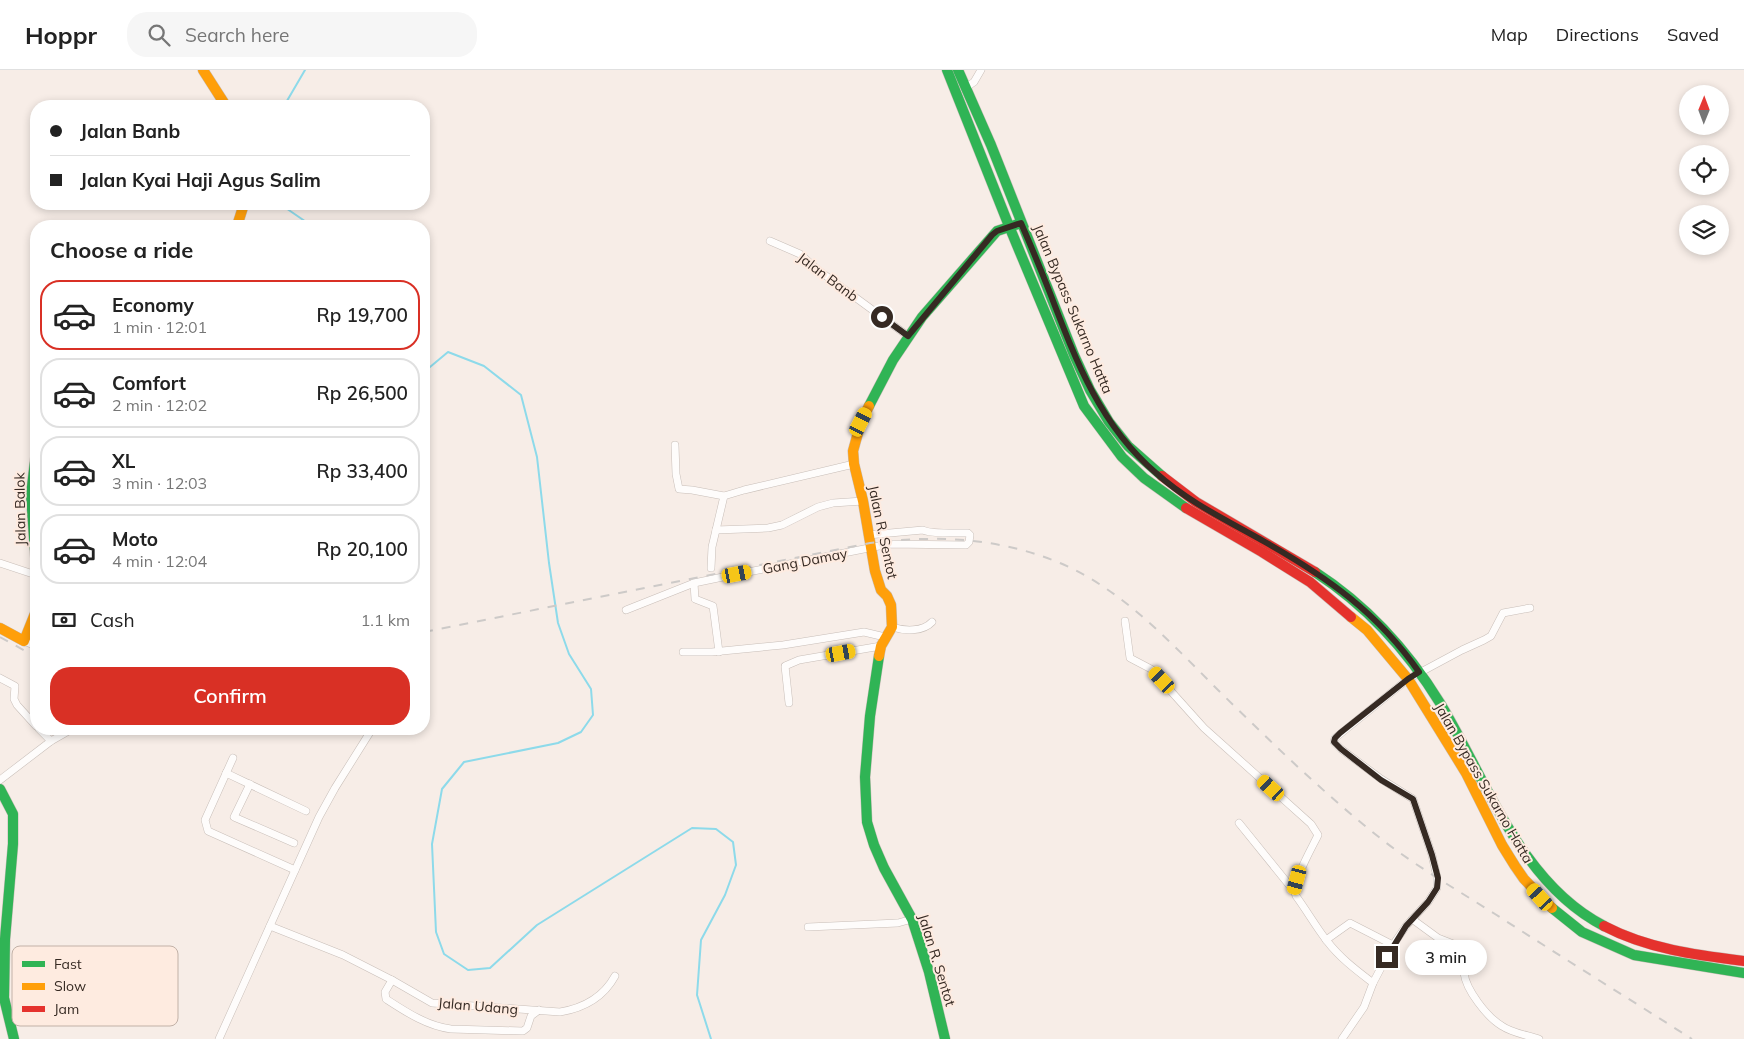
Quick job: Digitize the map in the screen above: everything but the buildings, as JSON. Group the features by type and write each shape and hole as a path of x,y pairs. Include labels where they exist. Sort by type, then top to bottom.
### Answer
{"main road":[{"path":"203,70 222,100"},
{"name":"Jalan Bypass Sukarno Hatta","path":"947,70 1084,406 1122,457 1144,478 1192,513 1262,552 1310,582 1367,630 1408,679 1466,774 1502,845 1515,866 1535,891 1558,914 1582,932 1634,955 1744,972"},
{"name":"Jalan Bypass Sukarno Hatta","path":"958,70 992,147 1021,223 1090,389 1108,421 1130,448 1156,474 1178,491 1320,575 1358,604 1386,633 1419,672 1439,702 1512,833 1528,859 1553,890 1582,913 1630,940 1666,950 1744,961"},
{"name":"Jalan R. Sentot","path":"945,1039 929,972 912,919 874,845 867,822 865,777 871,708 877,665 883,642 892,628 891,605 887,596 881,590 870,547 853,451 861,422 893,360 908,336 992,235 1009,226 1021,223"},
{"path":"0,628 24,641 30,626"},
{"path":"0,789 13,814 13,844 2,961 4,998 14,1039"}],"street":[{"path":"965,88 974,82 981,70"},
{"name":"Jalan Banb","path":"770,240 800,254 818,270 908,336"},
{"path":"675,445 676,474 680,489 724,496 854,464"},
{"path":"712,568 712,547 724,496"},
{"path":"716,530 768,528 782,525 818,506 863,501"},
{"name":"Gang Damay","path":"626,610 694,584 889,544 966,545 969,542 970,535 968,533 927,532 923,530 868,535"},
{"path":"0,563 30,573"},
{"path":"694,584 695,599 713,606 719,652"},
{"path":"1342,1039 1364,1007 1373,983 1393,945 1432,896 1437,888 1438,878 1413,799 1381,780 1341,749 1334,742 1335,738 1408,679 1484,640 1495,630 1503,613 1530,608"},
{"path":"1125,620 1130,658 1151,668 1204,728 1311,824 1318,835 1297,880 1294,891"},
{"path":"892,628 908,630 923,628 932,622"},
{"path":"683,652 719,652 782,645 864,632 883,642"},
{"path":"24,641 30,644"},
{"path":"789,703 784,672 787,664 883,642"},
{"path":"0,678 15,686 14,699 30,719"},
{"path":"45,735 51,741"},
{"path":"0,780 62,735"},
{"path":"219,1039 295,870 335,788 368,735"},
{"path":"233,758 205,820 208,832 295,870"},
{"path":"226,773 306,811"},
{"path":"250,784 234,817 294,843"},
{"path":"1239,823 1294,891 1326,940 1351,967 1373,983"},
{"path":"808,927 898,923 912,919"},
{"path":"1412,919 1438,938 1466,949 1463,971 1471,992 1483,1009 1502,1026 1539,1039"},
{"path":"1326,940 1350,923 1393,945"},
{"name":"Jalan Udang","path":"270,926 343,955 432,1003 560,1012 578,1009 598,997 609,988 615,976"},
{"name":"Jalan Udang","path":"392,980 385,992 386,1000 440,1028 523,1031 527,1028 531,1016 539,1010"}],"waterway":[{"path":"288,100 305,70"},
{"path":"289,210 303,220"},
{"path":"430,367 448,352 484,366 521,395 537,457 558,623 569,654 591,689 593,715 581,732 558,743 464,762 442,789 432,844 436,932 444,954 468,970 490,968 537,925 692,828 716,829 733,842 736,865 725,895 701,940 697,995 711,1039"}],"railway":[{"path":"430,631 870,543 919,539 966,540 990,543 1036,554 1083,574 1125,602 1164,636 1314,782 1389,845 1434,876 1692,1039"},
{"path":"0,637 30,654"}],"traffic: fast":[{"path":"947,70 1084,406 1122,457 1144,478 1186,508"},
{"path":"958,70 991,145 1074,355 1090,390 1109,422 1128,446 1162,476"},
{"path":"869,406 893,360 922,317 997,231 1021,223"},
{"path":"1315,572 1352,599 1400,647 1440,703 1490,796 1527,857 1549,884 1575,907 1604,926"},
{"path":"879,656 870,716 865,777 867,822 884,868 912,919 929,972 945,1039"},
{"path":"0,789 13,814 13,844 5,939 4,998 14,1039"},
{"path":"1552,908 1582,932 1634,955 1744,973"}],"traffic: slow":[{"path":"203,70 222,100"},
{"path":"239,220 242,210"},
{"path":"869,406 861,422 853,451 875,571 881,590 887,596 891,605 892,627 881,646 879,656"},
{"path":"1351,617 1367,630 1408,679 1466,773 1502,845 1515,866 1524,879 1552,908"},
{"path":"0,628 24,641 30,626"}],"traffic: jam":[{"path":"1162,476 1196,502 1315,572"},
{"path":"1186,508 1310,582 1351,617"},
{"path":"1604,926 1655,946 1744,961"}],"route":[{"path":"882,317 908,336 992,235 1009,226 1021,223 1068,340 1090,389 1108,421 1130,448 1156,474 1178,491 1320,575 1358,604 1410,660 1419,672 1340,733 1334,742 1381,780 1413,799 1424,827 1438,878 1437,888 1428,902 1406,926 1387,957"}]}
